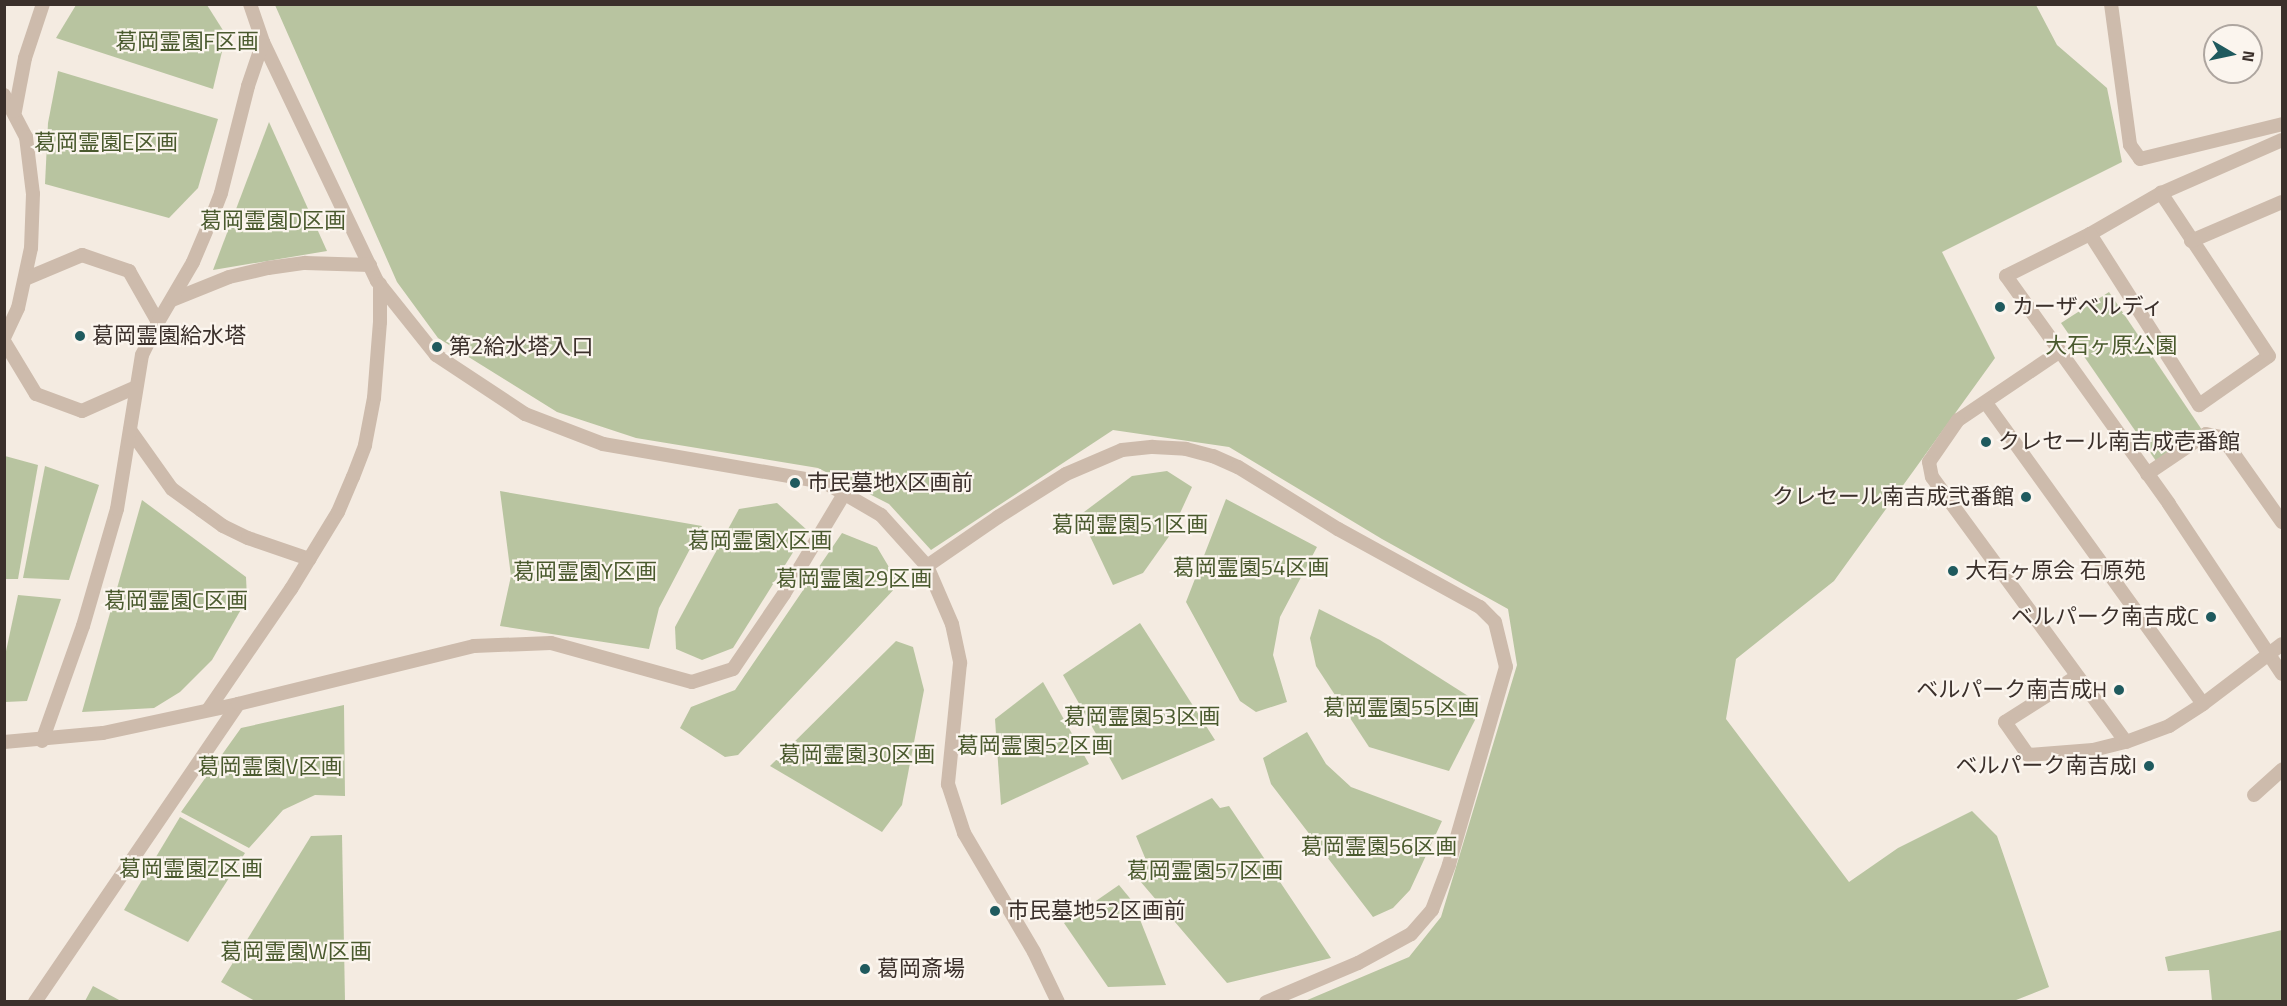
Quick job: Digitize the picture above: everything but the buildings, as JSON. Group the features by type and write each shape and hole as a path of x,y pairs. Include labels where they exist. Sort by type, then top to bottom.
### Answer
{"street":[{"path":"15,111 25,58 43,4"},
{"path":"250,4 263,42 380,284 436,355 525,414 603,444 824,482 881,515 927,566 952,624 960,663 948,784 964,833 1034,952 1058,1002"},
{"path":"2111,4 2130,145 2140,159 2283,124"},
{"path":"42,741 83,626 117,509 130,430 134,388 142,355 158,322 193,262 221,193 248,86 263,42"},
{"path":"4,96 15,111 26,136 33,194 31,249 18,308 4,340 36,394 82,411 134,388"},
{"path":"2283,140 2161,193 2090,234 2006,276 2147,474 2283,674"},
{"path":"2090,234 2199,405 2269,356 2161,193"},
{"path":"2191,241 2283,202"},
{"path":"25,279 82,255 129,271 158,322"},
{"path":"172,300 229,277 268,268 304,263 370,265"},
{"path":"208,710 338,512 364,445 377,370 380,284"},
{"path":"2059,352 1958,420 1929,462 1932,477 2126,742"},
{"path":"1986,403 2203,704"},
{"path":"130,430 172,489 223,526 248,538 309,559"},
{"path":"2147,474 2206,434 2223,437 2283,522"},
{"path":"927,566 1066,474 1122,450 1153,447 1186,449 1214,456 1238,467 1338,529 1480,607 1495,622 1506,667 1449,865 1432,910 1411,934 1358,963 1266,1002"},
{"path":"4,742 42,741 103,733 238,704 474,646 551,643 692,682 733,669 784,594 844,494"},
{"path":"2076,676 2005,722 2028,755 2093,750 2126,742 2169,726 2203,704 2283,644"},
{"path":"35,1002 238,704"},
{"path":"2254,795 2283,770"}],"green space":[{"name":"葛岡霊園F区画","path":"76,5 207,5 226,35 213,89 56,38"},
{"path":"275,5 2036,5 2057,45 2107,88 2122,162 1942,252 1995,358 1834,581 1736,659 1726,719 1849,882 1898,848 1972,811 1997,836 2049,987 2011,1002 1305,1001 1409,957 1441,917 1517,665 1508,609 1382,539 1229,447 1113,430 931,550 889,504 818,468 636,438 557,412 438,338 397,282"},
{"name":"葛岡霊園E区画","path":"58,71 218,119 198,188 169,218 45,184 48,123"},
{"name":"葛岡霊園D区画","path":"269,122 327,251 213,270"},
{"name":"大石ヶ原公園","path":"2109,292 2202,430 2156,461 2061,323"},
{"path":"5,456 38,465 18,579 5,579"},
{"path":"45,466 99,485 69,580 23,578"},
{"name":"葛岡霊園51区画","path":"1167,471 1192,487 1170,535 1143,573 1113,585 1080,515 1132,476"},
{"name":"葛岡霊園Y区画","path":"500,491 702,526 659,608 649,649 500,626 511,576"},
{"name":"葛岡霊園54区画","path":"1226,499 1317,547 1280,617 1273,655 1287,702 1256,712 1240,701 1186,602"},
{"name":"葛岡霊園C区画","path":"142,500 246,577 247,599 212,660 180,692 154,708 82,712"},
{"name":"葛岡霊園X区画","path":"777,503 807,530 733,648 702,660 676,649 675,627 739,509"},
{"name":"葛岡霊園29区画","path":"842,533 877,547 899,584 738,755 725,757 680,728 691,707 735,690"},
{"path":"18,595 61,599 27,701 5,702 5,656"},
{"name":"葛岡霊園55区画","path":"1319,609 1380,640 1476,701 1475,720 1449,771 1369,747 1316,666 1310,638"},
{"name":"葛岡霊園53区画","path":"1140,623 1215,740 1122,780 1063,675"},
{"name":"葛岡霊園30区画","path":"896,641 913,647 924,690 902,805 882,832 770,766"},
{"name":"葛岡霊園52区画","path":"1043,682 1089,764 1001,805 995,719"},
{"name":"葛岡霊園V区画","path":"344,705 345,796 315,795 283,810 249,848 181,812 241,728"},
{"name":"葛岡霊園56区画","path":"1307,732 1326,764 1351,787 1442,821 1410,890 1393,908 1373,917 1271,784 1263,758"},
{"name":"葛岡霊園57区画","path":"1212,798 1220,808 1229,806 1331,958 1227,983 1140,881 1148,865 1136,836"},
{"name":"葛岡霊園Z区画","path":"180,817 245,853 188,942 124,910"},
{"name":"葛岡霊園W区画","path":"342,835 345,1001 255,1001 221,982 311,836"},
{"path":"1119,885 1133,902 1166,985 1108,987 1064,923"},
{"path":"2282,930 2282,1001 2212,1001 2209,970 2168,971 2165,957"},
{"path":"93,986 121,1001 85,1001"}],"place":[{"name":"カーザベルディ","path":"2000,307"},
{"name":"葛岡霊園給水塔","path":"80,336"},
{"name":"第2給水塔入口","path":"437,347"},
{"name":"クレセール南吉成壱番館","path":"1986,442"},
{"name":"市民墓地X区画前","path":"795,483"},
{"name":"クレセール南吉成弐番館","path":"2026,497"},
{"name":"大石ヶ原会 石原苑","path":"1953,571"},
{"name":"ベルパーク南吉成C","path":"2211,617"},
{"name":"ベルパーク南吉成H","path":"2119,690"},
{"name":"ベルパーク南吉成I","path":"2149,766"},
{"name":"市民墓地52区画前","path":"995,911"},
{"name":"葛岡斎場","path":"865,969"}]}
